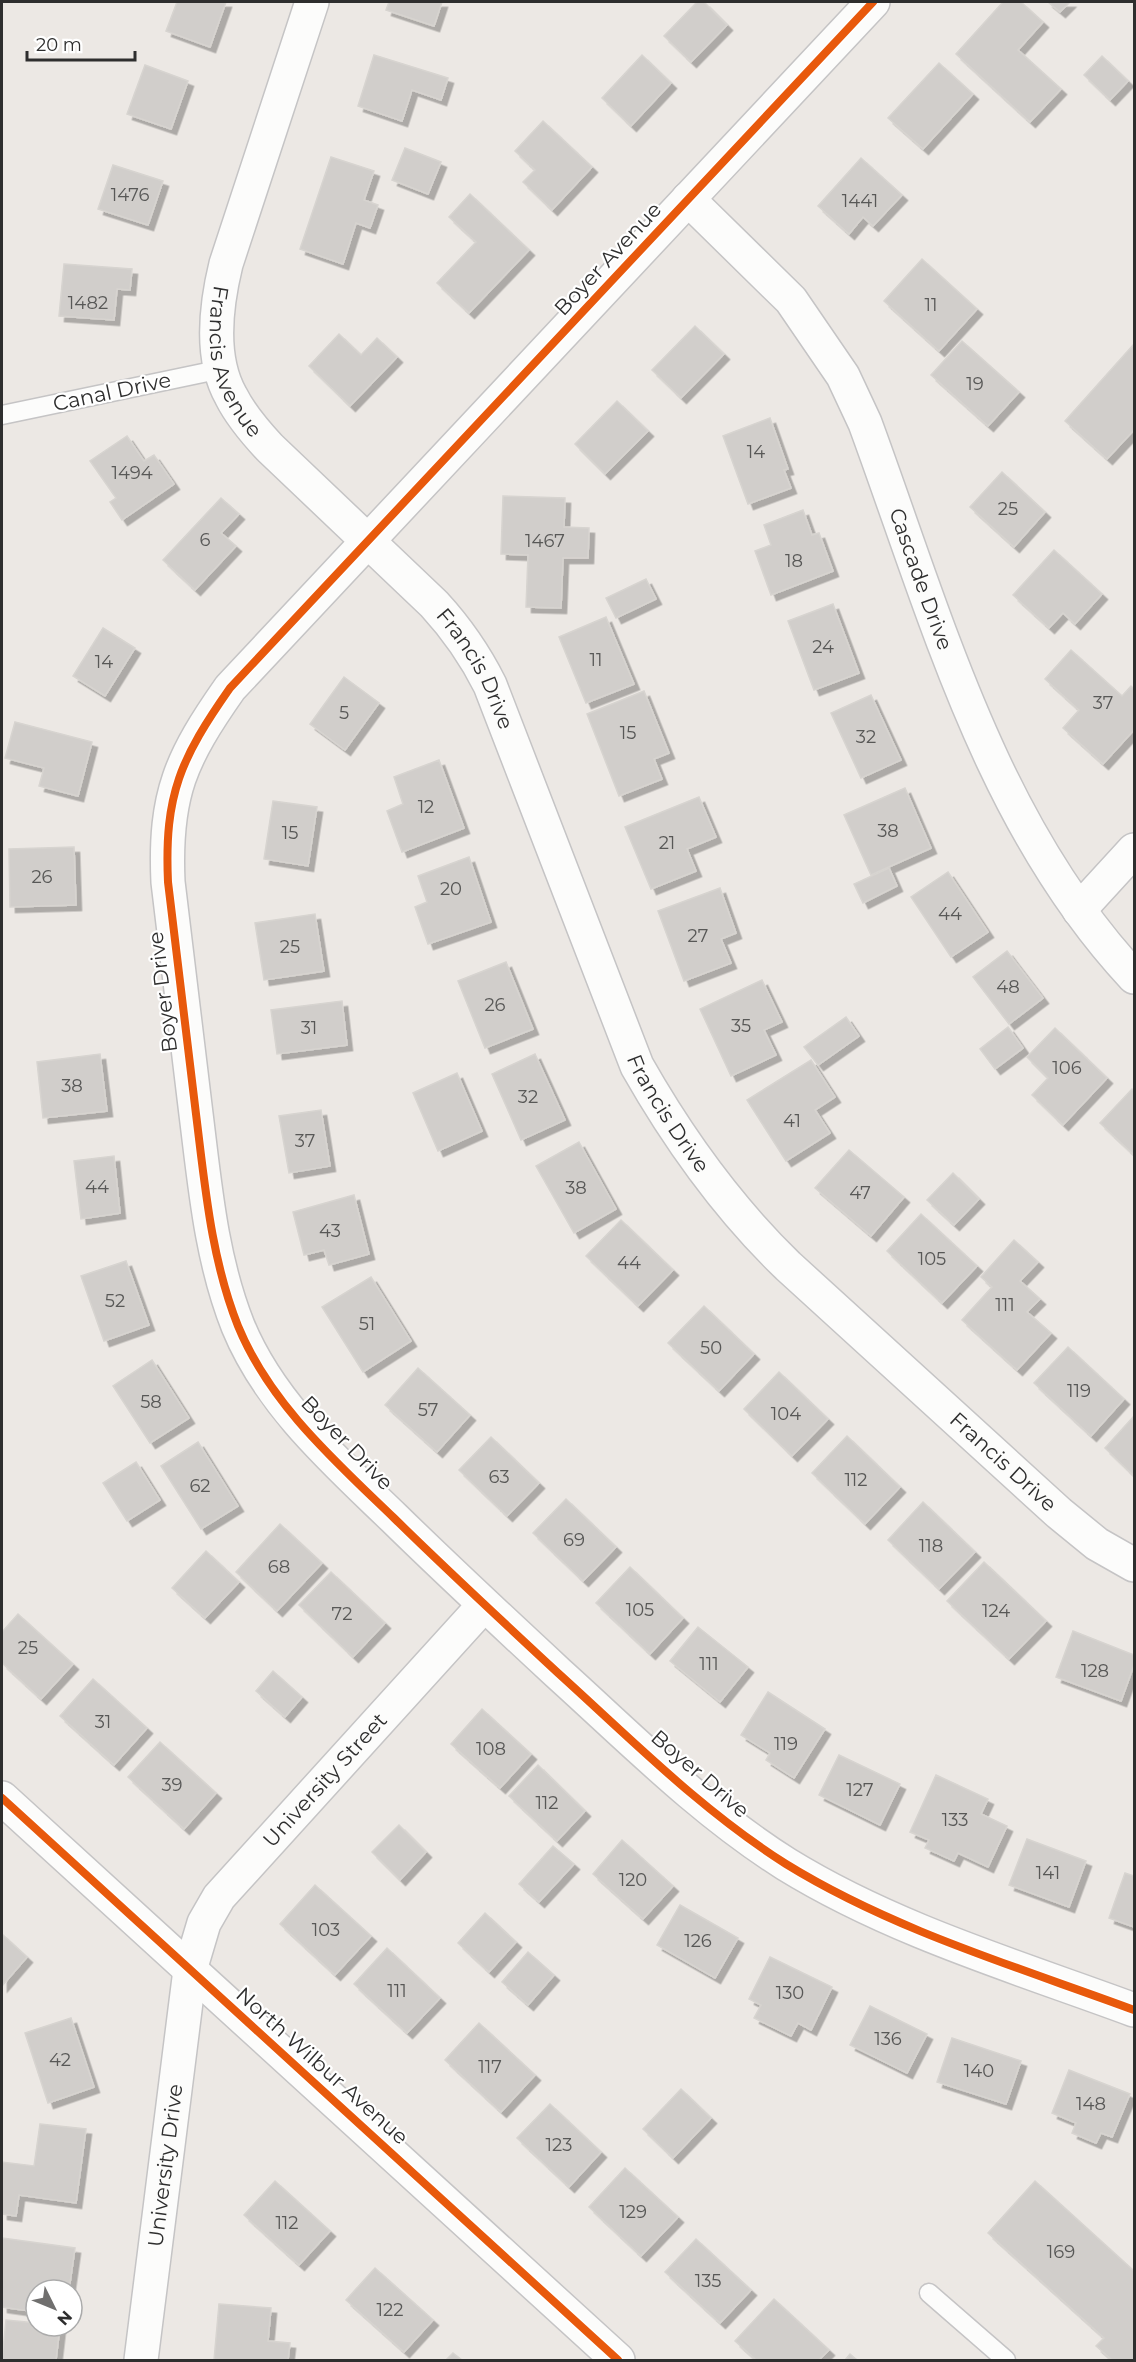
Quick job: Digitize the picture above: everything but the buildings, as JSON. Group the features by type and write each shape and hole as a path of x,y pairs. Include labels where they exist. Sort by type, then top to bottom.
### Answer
{"street":[{"name":"Francis Avenue","path":"312,2 226,264 218,298 217,334 222,369 229,394 245,420 270,448 369,541"},
{"name":"Boyer Avenue","path":"369,541 873,2"},
{"name":"Cascade Drive","path":"688,200 791,300 843,376 865,423 976,727 1002,784 1038,848 1079,910 1134,977"},
{"name":"Francis Drive","path":"369,541 454,626 476,657 490,684 637,1066 662,1110 699,1165 755,1234 788,1266 1059,1513 1097,1544 1134,1565"},
{"name":"Boyer Drive","path":"369,541 230,688 184,761 170,807 166,846 168,882 211,1233 239,1329 259,1366 288,1409 315,1441 484,1605 684,1787 734,1828 788,1865 846,1896 913,1927 1134,2010"},
{"path":"1079,910 1134,850"},
{"name":"University Street","path":"190,1970 204,1923 219,1897 484,1605"},
{"name":"North Wilbur Avenue","path":"2,1798 618,2361"},
{"name":"University Drive","path":"141,2361 190,1970"}],"lane":[{"name":"Canal Drive","path":"2,416 222,369"},
{"path":"929,2293 1006,2361"}],"cycle path":[{"path":"873,2 230,688 199,735 179,778 173,800 169,824 168,882 210,1222 221,1274 238,1326 251,1354 268,1381 306,1430 349,1475 476,1596 696,1798 786,1864 869,1909 957,1946 1134,2010"},
{"path":"2,1798 618,2360"}]}
